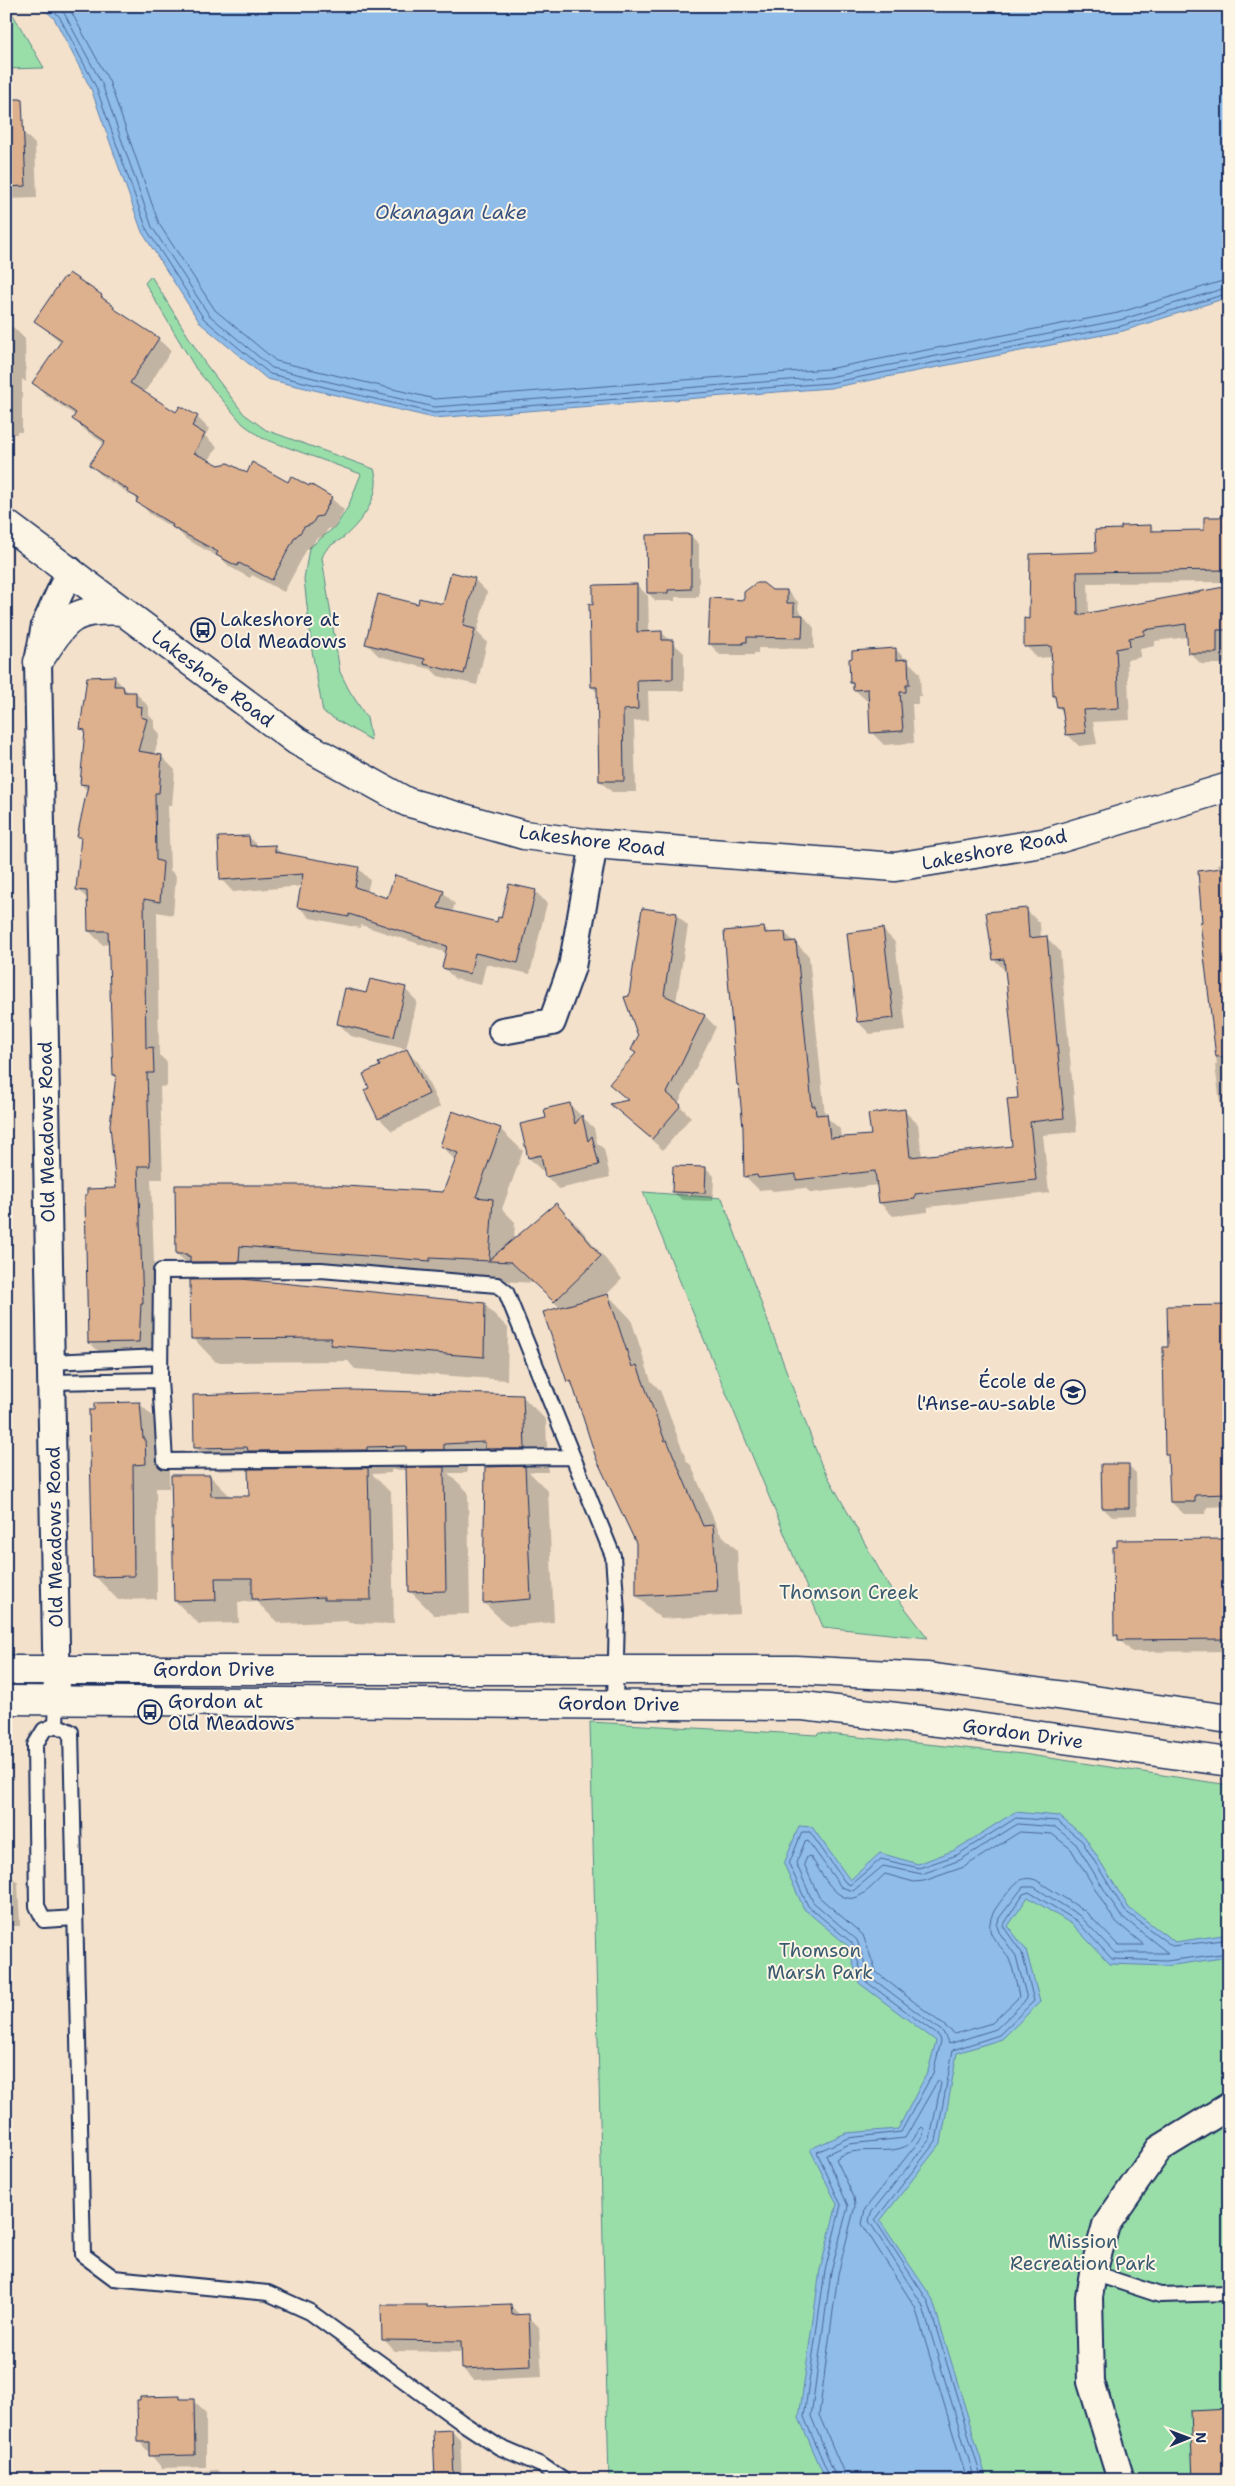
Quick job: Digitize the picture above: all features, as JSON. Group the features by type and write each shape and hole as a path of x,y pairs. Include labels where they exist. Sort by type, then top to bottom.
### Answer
{"main road":[{"name":"Lakeshore Road","path":"6,524 297,741 408,802 524,835 594,844 895,867 1048,842 1229,787"},
{"path":"38,662 59,630 76,615 96,610 124,611"},
{"name":"Gordon Drive","path":"6,1670 796,1670 928,1677 1229,1719"},
{"name":"Gordon Drive","path":"6,1700 57,1712 615,1703 803,1706 955,1724 1229,1762"}],"street":[{"name":"Old Meadows Road","path":"57,1712 38,662 45,625 70,570"},
{"path":"502,1031 552,1022 572,967 594,844"},
{"path":"1120,2480 1091,2382 1089,2297 1093,2273 1106,2225 1159,2149 1229,2106"}],"lane":[{"path":"573,1457 165,1461 160,1380 160,1271 321,1270 497,1285 506,1292 614,1556 617,1612 614,1669 615,1703"},
{"path":"51,1372 160,1358"},
{"path":"51,1372 160,1380"},
{"path":"75,1918 44,1920 37,1906 35,1744 57,1712 71,1732 83,2255 114,2278 268,2293 310,2312 461,2422 499,2447 541,2466 563,2480"},
{"path":"1093,2273 1160,2295 1229,2293"}],"green space":[{"path":"6,6 8,6 44,68 6,69"},
{"path":"151,276 204,362 244,414 266,430 374,469 376,488 364,515 351,531 328,547 322,558 340,672 367,718 371,740 323,712 312,651 304,579 309,548 336,526 348,507 361,474 262,438 243,424 196,369 145,283"},
{"name":"Thomson Creek","path":"643,1192 722,1198 821,1464 889,1587 928,1638 823,1627"},
{"name":"Thomson Marsh Park","path":"590,1722 817,1735 819,1733 1023,1754 1229,1785 1229,2480 609,2480"}],"water":[{"name":"Okanagan Lake","path":"40,6 1229,6 1229,297 1123,331 830,388 434,418 267,379 200,323 142,232 91,89 54,18"},
{"path":"1015,1812 1059,1816 1085,1837 1129,1908 1175,1942 1223,1935 1229,1927 1229,1957 1167,1966 1110,1964 1073,1925 1028,1897 1008,1926 1026,1950 1040,2002 1002,2039 957,2053 941,2143 880,2221 932,2298 987,2480 826,2480 799,2418 820,2270 837,2204 810,2149 846,2133 898,2129 928,2071 936,2041 859,1983 848,1946 804,1909 784,1864 799,1826 812,1827 850,1880 880,1853 918,1864 955,1850"}],"building":[{"path":"6,99 22,99 26,186 6,187"},
{"path":"69,273 102,295 101,297 114,306 113,308 159,338 130,383 176,412 180,406 198,416 192,426 205,434 194,453 219,465 228,463 247,473 252,462 288,482 291,476 309,486 310,484 332,497 322,516 316,517 312,524 304,527 295,537 272,580 239,563 237,566 216,555 218,552 172,527 173,525 136,502 138,498 127,492 128,490 89,465 105,441 72,419 76,413 32,383 62,340 34,321 64,277 66,278"},
{"path":"1204,517 1229,517 1229,570 1077,572 1078,615 1229,586 1229,630 1217,630 1217,653 1188,653 1186,624 1144,630 1144,635 1129,638 1130,646 1116,649 1119,708 1083,710 1086,733 1066,735 1062,707 1057,707 1055,696 1053,696 1051,646 1024,647 1024,618 1029,619 1030,554 1096,552 1095,530 1121,529 1121,526 1151,525 1151,531 1204,530"},
{"path":"646,535 691,535 691,589 668,590 668,593 647,593"},
{"path":"451,572 475,578 463,626 475,629 464,674 424,664 425,659 365,644 378,594 418,604 419,598 443,604"},
{"path":"756,583 763,583 772,590 787,590 787,603 794,603 794,615 803,615 802,638 747,637 747,642 743,642 743,644 708,644 710,598 744,600 744,592"},
{"path":"637,584 637,632 662,631 662,640 673,640 673,679 637,680 638,709 623,710 624,781 599,781 597,687 591,687 589,603 593,605 593,586"},
{"path":"896,648 896,660 908,659 909,685 906,685 906,692 900,692 903,731 870,733 868,689 853,690 853,683 850,683 849,659 852,658 852,651"},
{"path":"115,676 114,686 123,686 124,692 136,692 136,706 142,707 141,717 147,719 138,751 162,755 159,793 155,793 156,860 163,862 160,902 144,899 146,1048 153,1047 154,1073 147,1073 150,1166 138,1166 143,1304 141,1304 139,1342 88,1343 85,1195 87,1195 87,1189 116,1188 110,1125 116,1075 113,1075 108,931 88,931 87,891 76,890 81,837 77,837 88,785 80,784 85,730 80,729 87,677"},
{"path":"249,836 250,846 275,845 275,852 359,867 355,887 387,898 395,875 444,891 438,908 497,922 498,917 501,918 509,884 536,890 518,963 475,953 470,974 442,968 447,946 349,914 349,917 297,907 303,874 220,880 218,837"},
{"path":"1229,867 1229,1056 1216,1057 1200,922 1202,922 1198,871"},
{"path":"642,908 677,913 664,995 705,1015 667,1093 681,1105 652,1139 610,1104 628,1100 609,1084 636,1053 631,1050 638,1036 624,997 629,996"},
{"path":"1027,908 1029,938 1047,936 1064,1118 1030,1122 1036,1180 915,1194 915,1199 879,1203 875,1171 796,1180 796,1174 758,1178 757,1175 744,1177 743,1128 739,1085 737,1085 724,931 764,927 765,933 785,932 786,942 796,941 812,1106 815,1105 816,1115 827,1114 830,1138 871,1135 868,1114 905,1109 910,1157 1012,1146 1007,1099 1018,1098 1004,959 993,960 986,912"},
{"path":"883,928 894,1018 857,1022 847,933"},
{"path":"370,979 406,987 394,1037 337,1024 345,988 366,993"},
{"path":"407,1049 429,1094 378,1119 364,1090 369,1088 363,1074 380,1066 378,1063"},
{"path":"570,1103 575,1124 582,1115 588,1141 592,1136 599,1165 545,1177 541,1155 528,1158 520,1124 546,1118 544,1109"},
{"path":"452,1111 501,1128 476,1197 493,1199 489,1260 556,1203 601,1256 554,1302 511,1262 430,1258 430,1261 240,1246 239,1262 190,1262 190,1256 187,1256 187,1254 176,1254 175,1185 329,1185 443,1192 458,1153 440,1146"},
{"path":"673,1166 706,1167 705,1193 672,1192"},
{"path":"241,1279 485,1303 484,1357 330,1345 332,1338 191,1339 190,1280"},
{"path":"608,1294 632,1367 637,1365 665,1441 667,1440 703,1526 713,1525 717,1591 636,1596 636,1543 596,1458 571,1380 567,1382 543,1312"},
{"path":"1229,1305 1229,1494 1195,1495 1195,1502 1170,1502 1168,1454 1165,1454 1163,1347 1168,1347 1167,1306"},
{"path":"352,1390 523,1395 525,1449 485,1449 485,1442 444,1444 444,1450 406,1450 406,1446 367,1447 367,1450 248,1451 247,1447 194,1448 193,1395"},
{"path":"140,1402 143,1438 145,1438 146,1464 133,1465 134,1576 93,1577 89,1410 94,1410 94,1403"},
{"path":"1101,1464 1129,1464 1129,1508 1102,1508"},
{"path":"525,1466 531,1599 483,1603 485,1467"},
{"path":"406,1467 444,1467 446,1591 409,1592"},
{"path":"368,1468 371,1600 324,1600 324,1597 258,1601 258,1599 252,1599 252,1578 215,1578 216,1600 174,1601 171,1475 210,1475 211,1496 249,1496 248,1469"},
{"path":"1228,1539 1229,1639 1118,1640 1118,1635 1114,1635 1113,1547 1117,1547 1117,1540"},
{"path":"511,2304 512,2315 529,2314 531,2366 462,2369 461,2341 382,2340 381,2305 427,2305 427,2307"},
{"path":"180,2396 180,2399 194,2399 195,2455 149,2456 149,2442 138,2442 137,2400 140,2400 140,2397"},
{"path":"1229,2409 1229,2480 1193,2480 1190,2411"},
{"path":"452,2430 454,2480 435,2480 433,2431"}],"place":[{"name":"Lakeshore at Old Meadows","path":"203,630"},
{"name":"École de l'Anse-au-sable","path":"1073,1392"},
{"name":"Gordon at Old Meadows","path":"150,1712"}],"park label":[{"name":"Mission Recreation Park","path":"1083,2252"}]}
